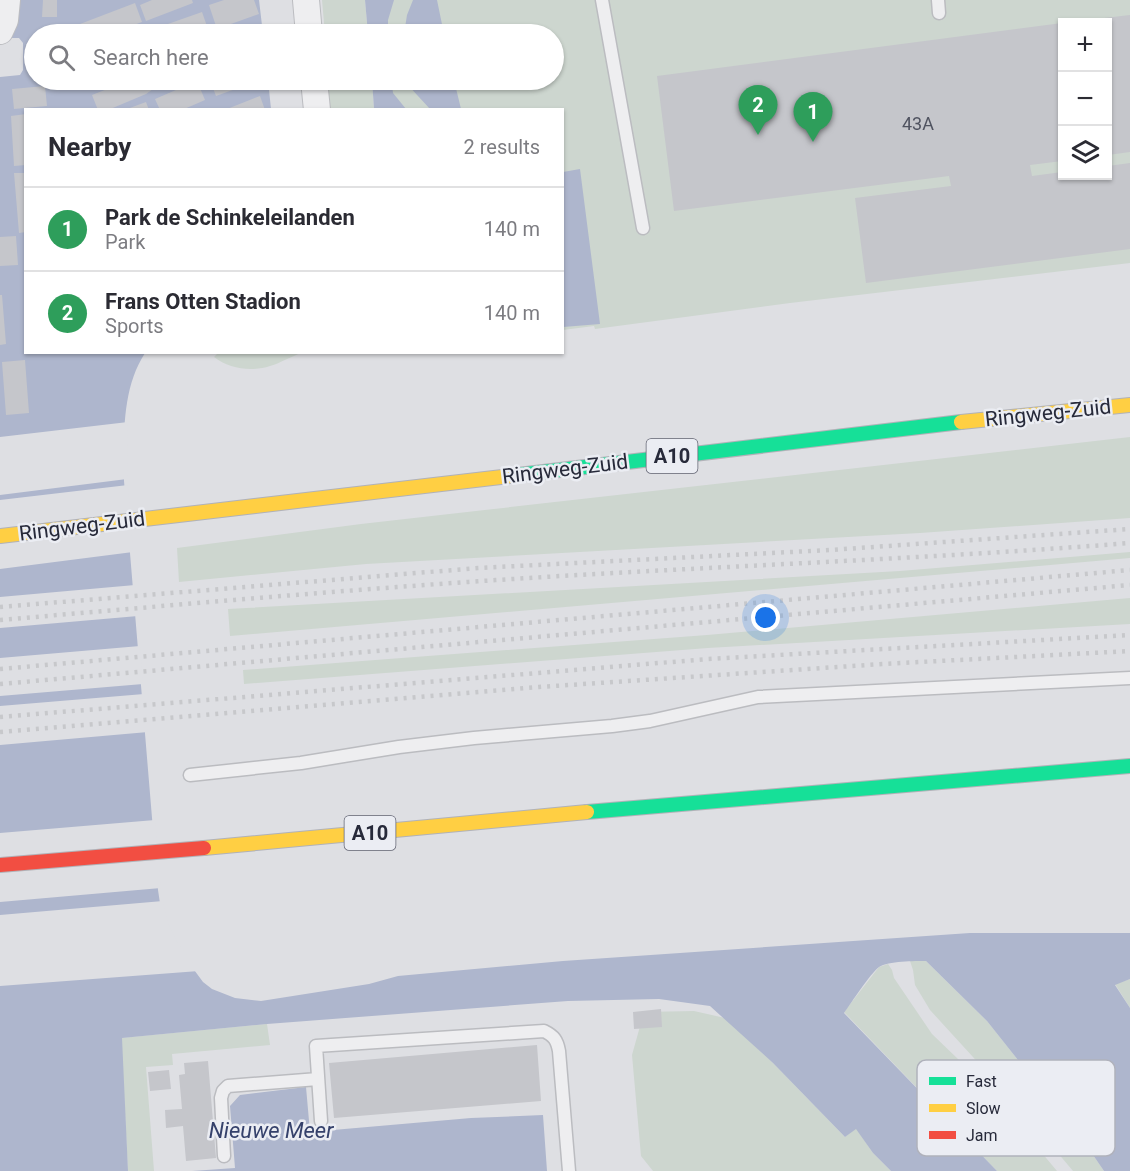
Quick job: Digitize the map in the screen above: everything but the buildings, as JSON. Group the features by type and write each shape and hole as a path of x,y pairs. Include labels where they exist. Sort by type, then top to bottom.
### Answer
{"highway":[{"name":"Ringweg-Zuid","path":"0,536 957,423 1130,405"},
{"name":"A10","path":"0,865 1130,766"}],"street":[{"path":"0,31 5,20 7,0"},
{"path":"306,0 308,24"},
{"path":"315,90 317,108"}],"lane":[{"path":"602,0 643,228"},
{"path":"190,775 301,763 399,747 650,721 758,697 1130,678"},
{"path":"321,1121 316,1046 544,1031 558,1042 569,1171"},
{"path":"224,1156 221,1098 228,1086 318,1079"}],"shaded area":[{"path":"322,0 365,0 367,24 324,24"},
{"path":"378,0 1130,0 1130,263 790,303 595,329 594,326 564,330 564,108 395,108 392,90 564,90 564,24 382,24"},
{"path":"329,90 373,90 374,108 330,108"},
{"path":"217,354 300,354 270,366 248,369 234,367 214,357"},
{"path":"1130,437 1130,518 920,533 366,564 179,582 177,548 361,524"},
{"path":"1130,552 1130,558 230,636 228,609 900,571"},
{"path":"1130,598 1130,624 708,648 244,684 243,670 707,635"},
{"path":"910,961 926,961 987,1021 1018,1060 976,1060 930,1010 915,985"},
{"path":"888,964 894,978 932,1034 959,1060 917,1060 917,1088 844,1012 879,967"},
{"path":"1130,979 1130,1008 1115,984"},
{"path":"694,1011 725,1018 773,1063 845,1137 856,1128 873,1153 891,1171 653,1171 641,1156 632,1055 644,1012"},
{"path":"267,1024 270,1045 172,1054 173,1065 146,1067 154,1171 128,1171 121,1038"},
{"path":"983,1156 1044,1156 1057,1171 997,1171"},
{"path":"1060,1156 1094,1156 1104,1171 1073,1171"}],"water":[{"path":"13,0 259,0 262,24 24,24 24,90 269,90 271,108 24,108 24,354 144,354 137,367 128,398 124,431 124,481 158,890 161,910 175,944 203,982 212,989 235,998 261,1001 369,984 398,976 563,961 970,933 1130,933 1130,979 1115,985 1130,1008 1130,1171 1104,1171 1094,1156 1115,1156 1115,1060 1018,1060 987,1021 926,961 909,961 879,967 844,1013 917,1088 917,1156 982,1156 997,1171 891,1171 873,1153 856,1129 845,1137 773,1063 710,1006 659,999 568,1001 267,1024 122,1038 128,1171 0,1171 0,77 20,75 23,70 23,43 19,38 11,38"},
{"path":"365,0 394,0 388,24 367,24"},
{"path":"413,0 437,0 442,24 406,24"},
{"path":"373,90 393,90 405,108 374,108"},
{"path":"412,90 456,90 461,108 429,108"},
{"path":"580,169 600,324 564,327 564,172"},
{"name":"Nieuwe Meer","path":"306,1087 310,1132 471,1118 543,1115 547,1171 192,1171 235,1168 230,1106 240,1095"}],"pier":[{"path":"128,422 127,479 0,495 0,437"},
{"path":"128,485 133,552 0,569 0,500"},
{"path":"135,585 138,616 0,628 0,597"},
{"path":"140,646 143,684 0,696 0,658"},
{"path":"144,694 148,732 0,745 0,706"},
{"path":"155,820 161,888 0,902 0,833"},
{"path":"163,901 169,925 177,942 199,971 0,986 0,915"}],"railway":[{"path":"0,607 478,568 830,550 1130,529"},
{"path":"0,620 447,583 1130,543"},
{"path":"0,669 1130,570"},
{"path":"0,684 1130,585"},
{"path":"0,717 708,659 1130,635"},
{"path":"0,732 539,687 882,664 1130,651"}],"traffic: fast":[{"path":"518,475 961,422"},
{"path":"587,812 1130,766"}],"traffic: slow":[{"path":"961,422 1130,405"},
{"path":"0,536 518,475"},
{"path":"204,848 587,812"}],"traffic: jam":[{"path":"0,865 204,848"}],"place":[{"name":"Frans Otten Stadion","path":"758,135"},
{"name":"Park de Schinkeleilanden","path":"813,142"}]}
